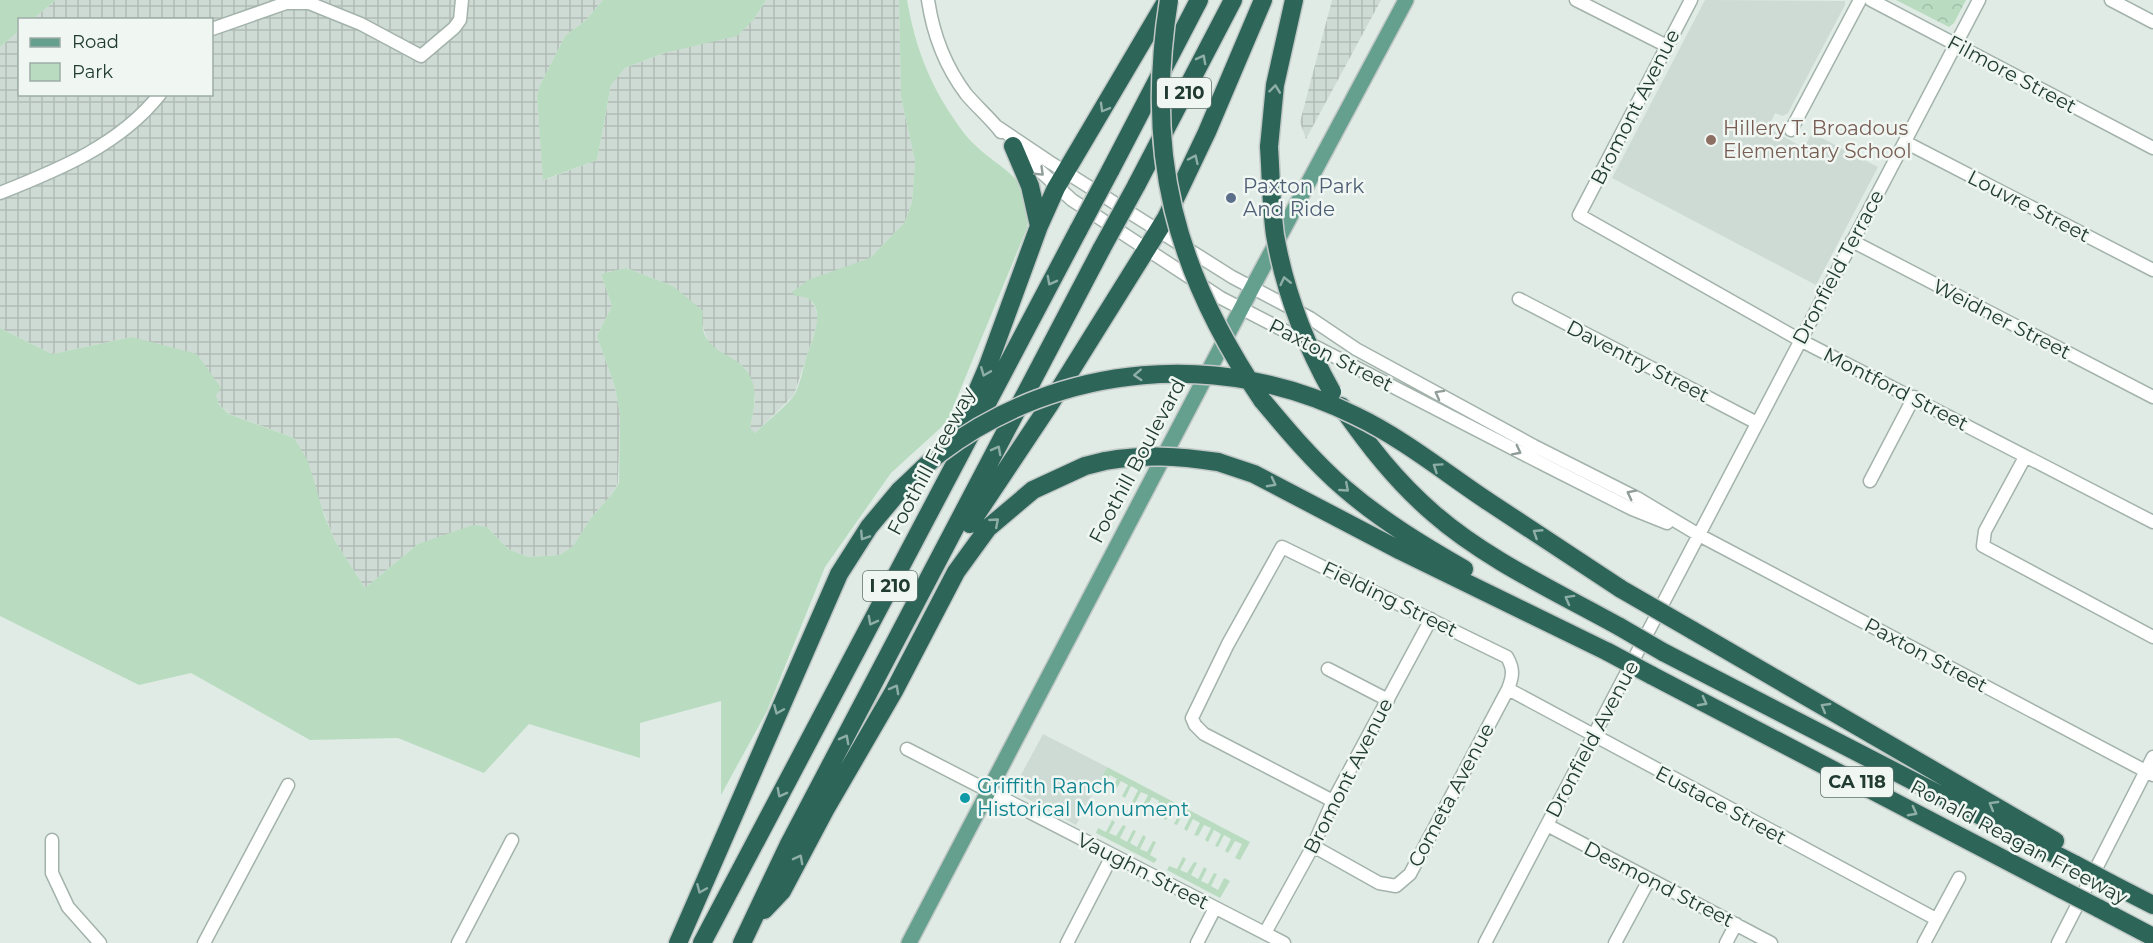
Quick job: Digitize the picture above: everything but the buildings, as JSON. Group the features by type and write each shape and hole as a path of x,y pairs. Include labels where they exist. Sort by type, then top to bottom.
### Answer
{"highway":[{"path":"894,578 907,536 963,425 987,368 1039,226 1061,180 1168,0"},
{"path":"1168,0 1161,53 1162,147 1178,228 1190,267 1204,303 1240,368 1262,400 1297,443 1344,488 1390,524 1438,555 1608,652"},
{"name":"Foothill Freeway","path":"702,943 1198,0"},
{"name":"I 210","path":"742,943 788,846 1233,0"},
{"path":"922,595 1050,404 1159,231 1207,132 1263,0"},
{"path":"1294,0 1275,85 1269,147 1275,235 1290,299 1307,345 1332,392 1370,447 1394,476 1434,514 1501,561 1663,652 2078,861"},
{"path":"1013,146 1030,186 1039,226"},
{"path":"678,943 838,574 869,527 900,490 940,453 989,422 1034,400 1088,383 1129,375 1181,373 1224,376 1290,389 1357,416 1392,436 1621,589 2149,902"},
{"path":"753,922 782,891 825,810 894,691 956,572 988,528 1033,490 1085,466 1125,457 1168,455 1218,462 1254,474 1401,551 1608,652"},
{"name":"Ronald Reagan Freeway","path":"1608,652 2098,908 2146,934 2152,943"}],"main road":[{"name":"Foothill Boulevard","path":"909,943 1252,288 1406,0"}],"street":[{"path":"213,29 286,3 309,3 361,24 421,56 454,28 460,20 462,0"},
{"name":"Paxton Street","path":"928,0 938,43 967,95 1013,146 1061,180 1159,231 1232,277 1310,318 1356,349 1485,420 1638,498 1699,535 2149,773"},
{"path":"1576,0 1667,46"},
{"name":"Bromont Avenue","path":"1579,215 1691,0"},
{"path":"1791,130 1860,0"},
{"name":"Filmore Street","path":"1871,0 2153,148"},
{"name":"Dronfield Terrace","path":"1699,535 1979,0"},
{"path":"2111,0 2153,22"},
{"path":"0,193 69,165 106,143 146,113 159,96"},
{"name":"Paxton Street","path":"996,126 1147,250 1221,298 1632,509 1699,535"},
{"name":"Louvre Street","path":"1905,142 2153,270"},
{"name":"Montford Street","path":"1579,215 1800,340 2153,522"},
{"name":"Weidner Street","path":"1852,241 2153,397"},
{"name":"Daventry Street","path":"1519,299 1757,423"},
{"path":"1870,481 1914,397"},
{"path":"2025,457 1985,531 1983,546 2153,637"},
{"name":"Dronfield Avenue","path":"1485,943 1699,535"},
{"name":"Fielding Street","path":"1333,801 1204,734 1192,718 1228,644 1282,547 1498,653"},
{"name":"Bromont Avenue","path":"1265,933 1431,619"},
{"name":"Cometa Avenue","path":"1313,846 1379,883 1396,886 1410,874 1508,689 1513,675 1511,665 1507,657 1498,653"},
{"path":"1328,669 1388,700"},
{"name":"Eustace Street","path":"1508,689 1936,919"},
{"name":"Vaughn Street","path":"907,749 1284,943"},
{"path":"2058,943 2149,773 2153,757"},
{"path":"204,943 288,785"},
{"name":"Desmond Street","path":"1547,825 1772,943"},
{"path":"52,840 52,873 68,907 100,943"},
{"path":"458,943 512,840"},
{"path":"1067,943 1112,856"},
{"path":"1924,943 1959,878"},
{"path":"1615,943 1649,880"},
{"path":"1197,943 1215,908"},
{"path":"1726,943 1736,924"}],"shaded area":[{"path":"56,0 603,0 586,20 565,36 540,85 537,95 544,180 597,160 611,85 625,68 754,19 766,0 899,0 901,97 915,161 912,202 905,222 870,258 804,296 811,300 816,309 818,322 794,395 755,433 750,430 755,400 745,368 709,345 701,322 673,286 626,268 601,274 612,306 597,336 615,387 620,414 618,483 573,546 560,555 528,557 508,549 487,527 418,544 365,588 335,541 294,438 230,414 219,405 216,395 132,337 52,354 0,328 0,47 18,32 18,96 213,96 213,18 34,18"},
{"path":"1332,0 1381,0 1306,139 1300,122"},
{"name":"Hillery T. Broadous Elementary School","path":"1705,0 1845,1 1845,5 1788,113 1783,116 1775,113 1768,128 1804,148 1812,133 1878,167 1816,285 1612,178"},
{"path":"1043,734 1107,767 1076,825 1015,792 1015,786"}],"green space":[{"path":"0,0 56,0 34,18 18,18 18,32 0,47"},
{"path":"603,0 766,0 754,19 737,36 664,53 625,68 611,85 597,160 543,180 537,95 540,85 565,36 586,20"},
{"path":"899,0 907,0 924,62 937,91 954,119 972,142 1007,171 1022,188 1027,198 1029,212 1027,228 947,422 891,473 825,567 767,711 721,795 721,701 640,723 640,758 529,724 484,773 398,738 310,740 191,673 139,685 0,616 0,328 52,354 132,337 197,354 221,388 216,395 219,405 229,414 294,438 308,461 324,515 335,541 365,588 418,544 473,525 487,527 508,549 528,557 560,555 573,546 591,518 619,483 620,414 615,387 597,336 612,306 601,274 626,268 673,286 703,311 706,337 712,345 745,369 751,378 755,397 750,429 755,433 795,394 815,330 817,311 813,303 806,298 795,296 792,292 808,280 870,258 905,222 912,202 915,161 901,97"},
{"path":"1896,0 1966,0 1954,23 1949,27"},
{"path":"1107,767 1250,842 1240,860 1235,858 1242,844 1235,841 1228,853 1225,851 1231,839 1224,835 1218,847 1215,846 1221,834 1214,830 1208,842 1205,840 1211,828 1204,825 1198,836 1194,835 1200,823 1193,819 1187,831 1184,829 1190,817 1183,814 1177,825 1174,824 1180,812 1173,808 1166,820 1163,818 1169,806 1162,803 1156,815 1153,813 1159,801 1152,797 1146,809 1142,807 1148,795 1141,792 1135,803 1132,802 1138,790 1131,786 1125,798 1122,796 1128,785 1121,781 1114,793 1111,791 1117,779 1110,775 1104,787 1098,784"},
{"path":"1112,820 1115,822 1109,833 1116,836 1123,825 1126,826 1120,838 1127,842 1133,830 1136,831 1130,843 1137,847 1143,835 1146,837 1140,849 1147,852 1153,841 1156,842 1150,855 1157,859 1154,863 1096,833 1098,828 1106,832"},
{"path":"1183,857 1186,859 1180,870 1187,873 1194,862 1197,863 1191,875 1198,879 1204,867 1207,869 1201,881 1208,884 1214,873 1217,874 1211,886 1218,890 1224,878 1230,881 1220,898 1167,870 1169,866 1177,869"}],"place":[{"name":"Hillery T. Broadous Elementary School","path":"1711,140"},
{"name":"Paxton Park And Ride","path":"1231,198"},
{"name":"Griffith Ranch Historical Monument","path":"965,798"}]}
